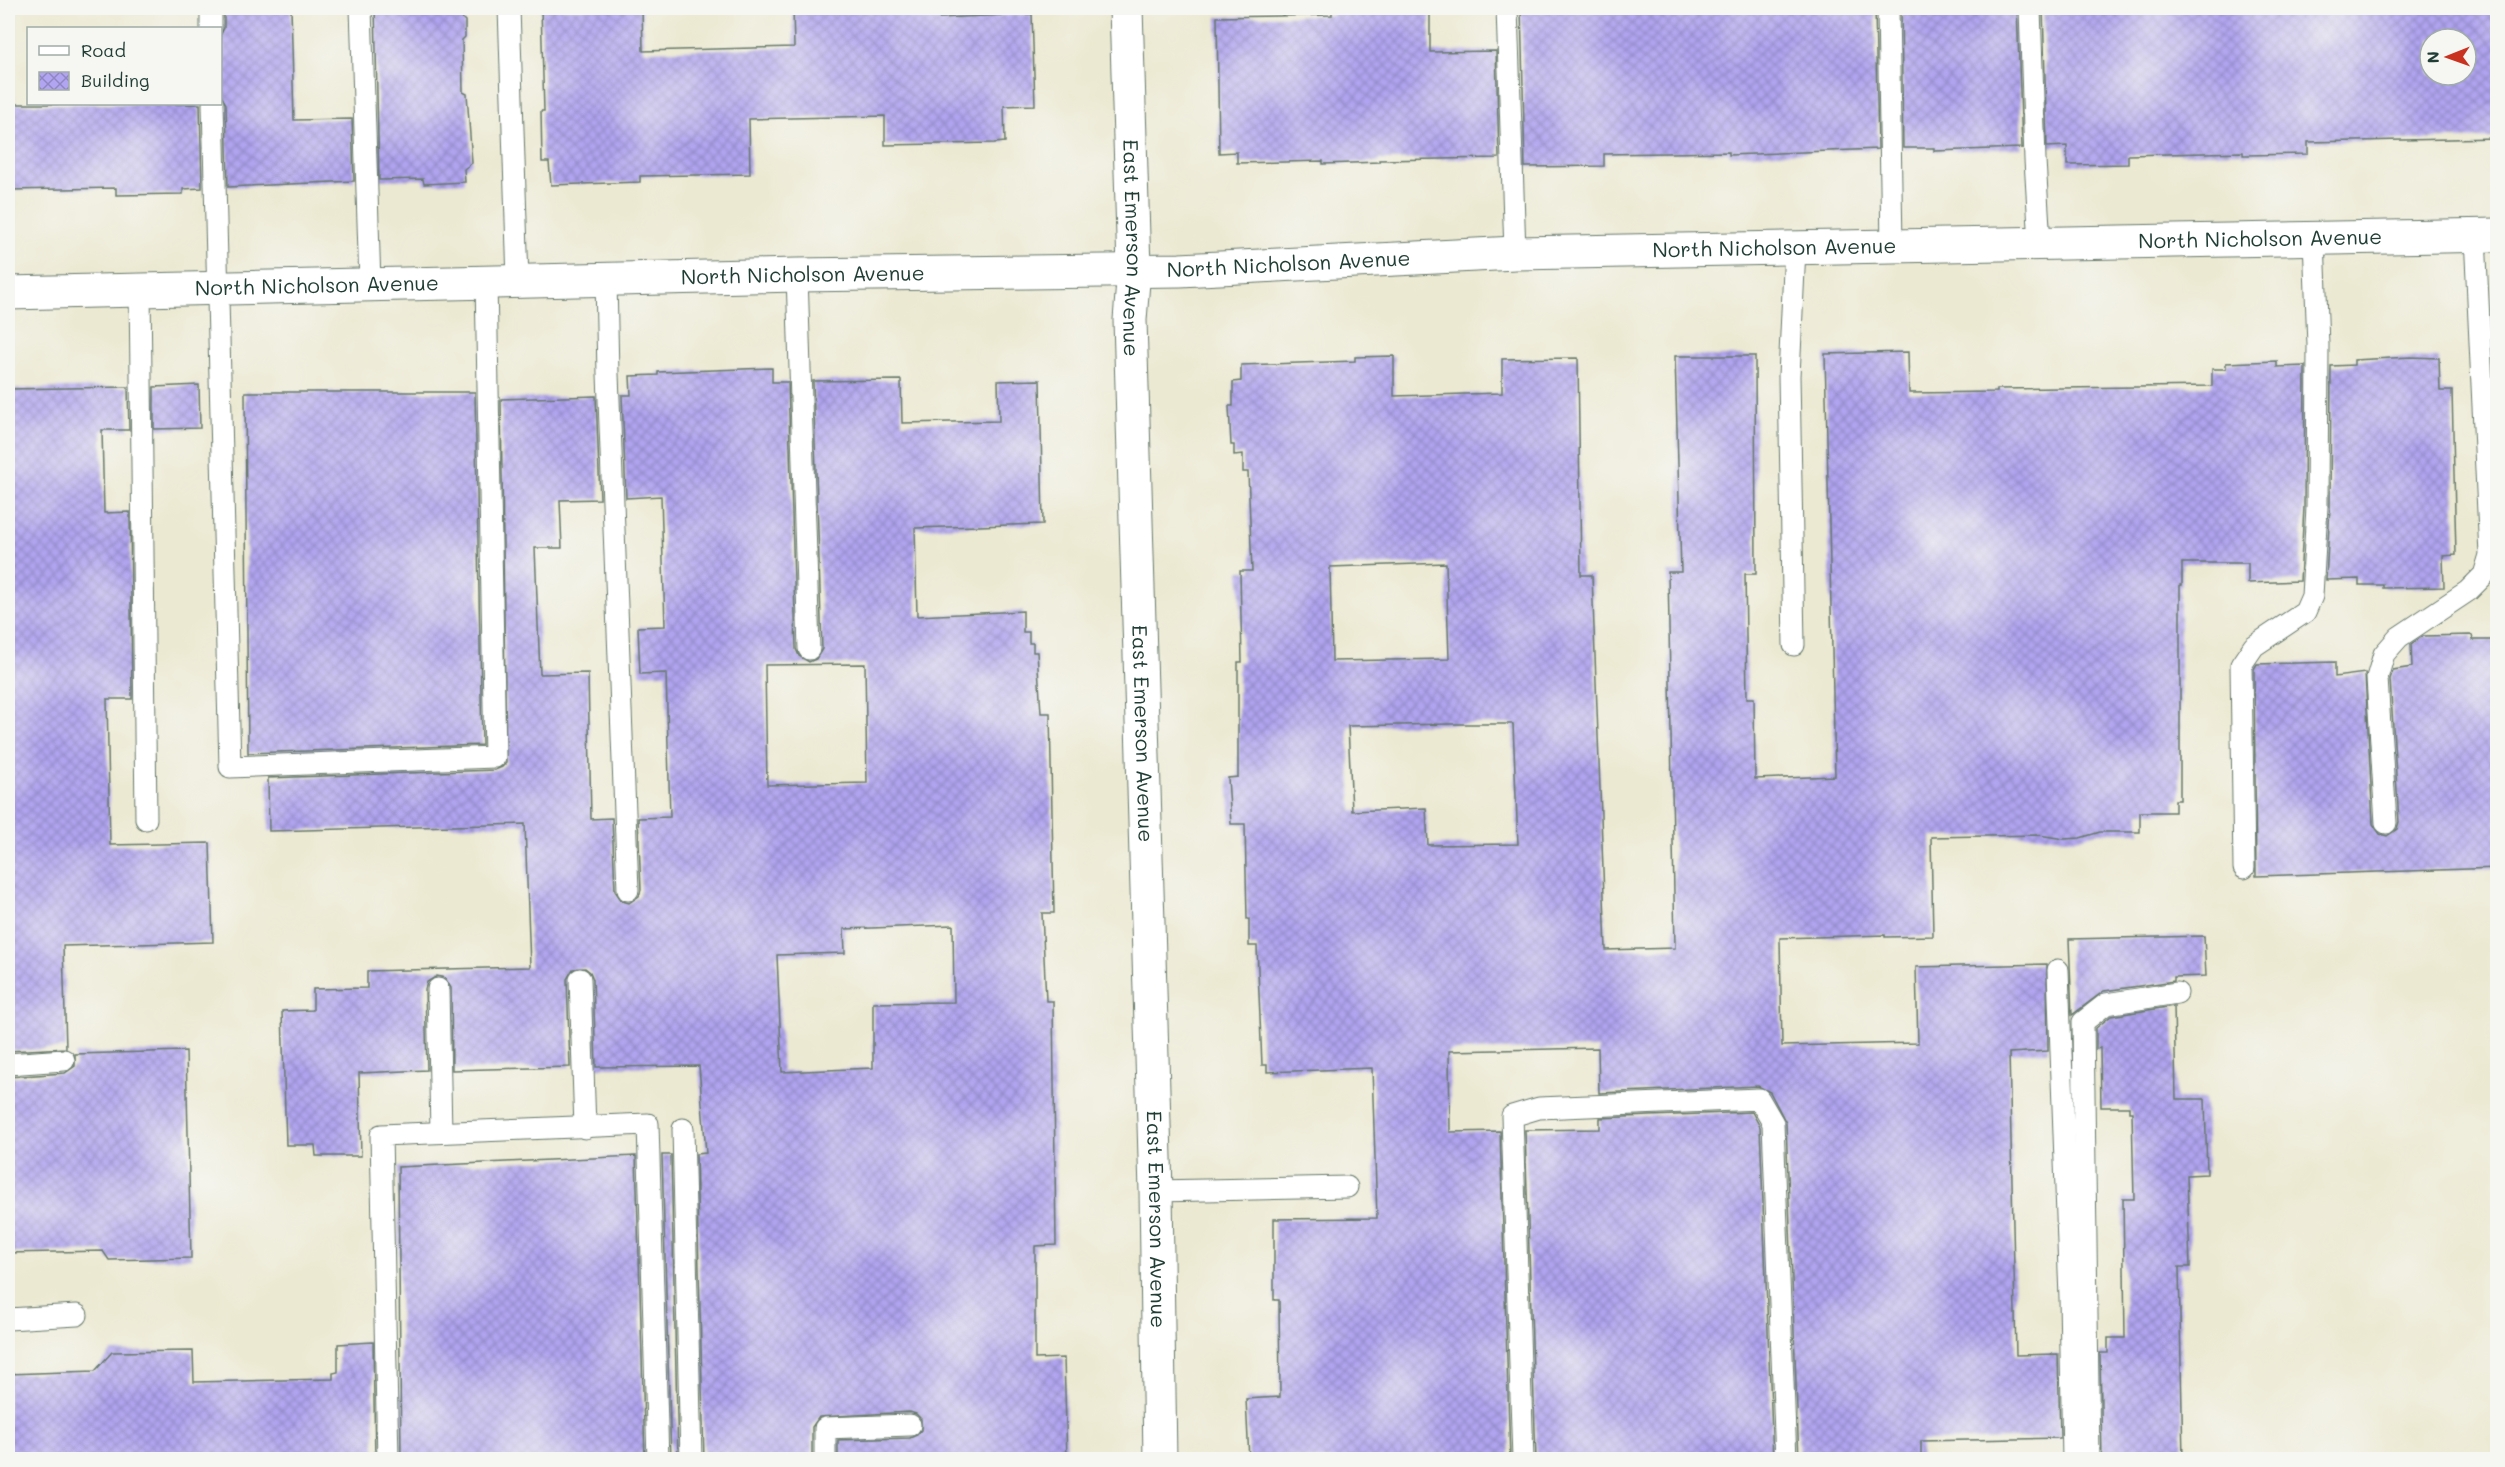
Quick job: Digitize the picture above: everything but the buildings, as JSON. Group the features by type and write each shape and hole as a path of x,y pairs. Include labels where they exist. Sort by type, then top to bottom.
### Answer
{"street":[{"name":"East Emerson Avenue","path":"1126,8 1134,269 1130,320 1156,1191 1160,1460"},
{"name":"North Nicholson Avenue","path":"8,293 219,286 1180,270 1515,253 2486,236"}],"lane":[{"path":"211,8 212,27"},
{"path":"361,8 370,284"},
{"path":"213,105 230,767 495,757 502,281 509,8"},
{"path":"1507,8 1515,253"},
{"path":"1888,8 1892,246"},
{"path":"2030,8 2040,244"},
{"path":"2386,823 2377,678 2384,654 2399,637 2468,591 2484,575 2490,555 2486,236"},
{"path":"2244,868 2241,665 2254,646 2305,612 2312,596 2317,507 2318,357 2313,239"},
{"path":"1794,645 1789,376 1795,248"},
{"path":"797,275 809,649"},
{"path":"606,280 628,890"},
{"path":"140,288 146,819"},
{"path":"2058,970 2070,1298 2073,1460"},
{"path":"580,979 585,1128"},
{"path":"438,989 441,1132"},
{"path":"2089,1460 2084,1022 2106,1004 2177,993"},
{"path":"8,1064 64,1060"},
{"path":"1523,1460 1512,1116 1539,1108 1758,1099 1773,1123 1786,1460"},
{"path":"388,1460 381,1135 648,1125 658,1460"},
{"path":"683,1129 691,1460"},
{"path":"1156,1191 1347,1187"},
{"path":"8,1319 77,1315"},
{"path":"825,1460 825,1428 910,1425"}]}
